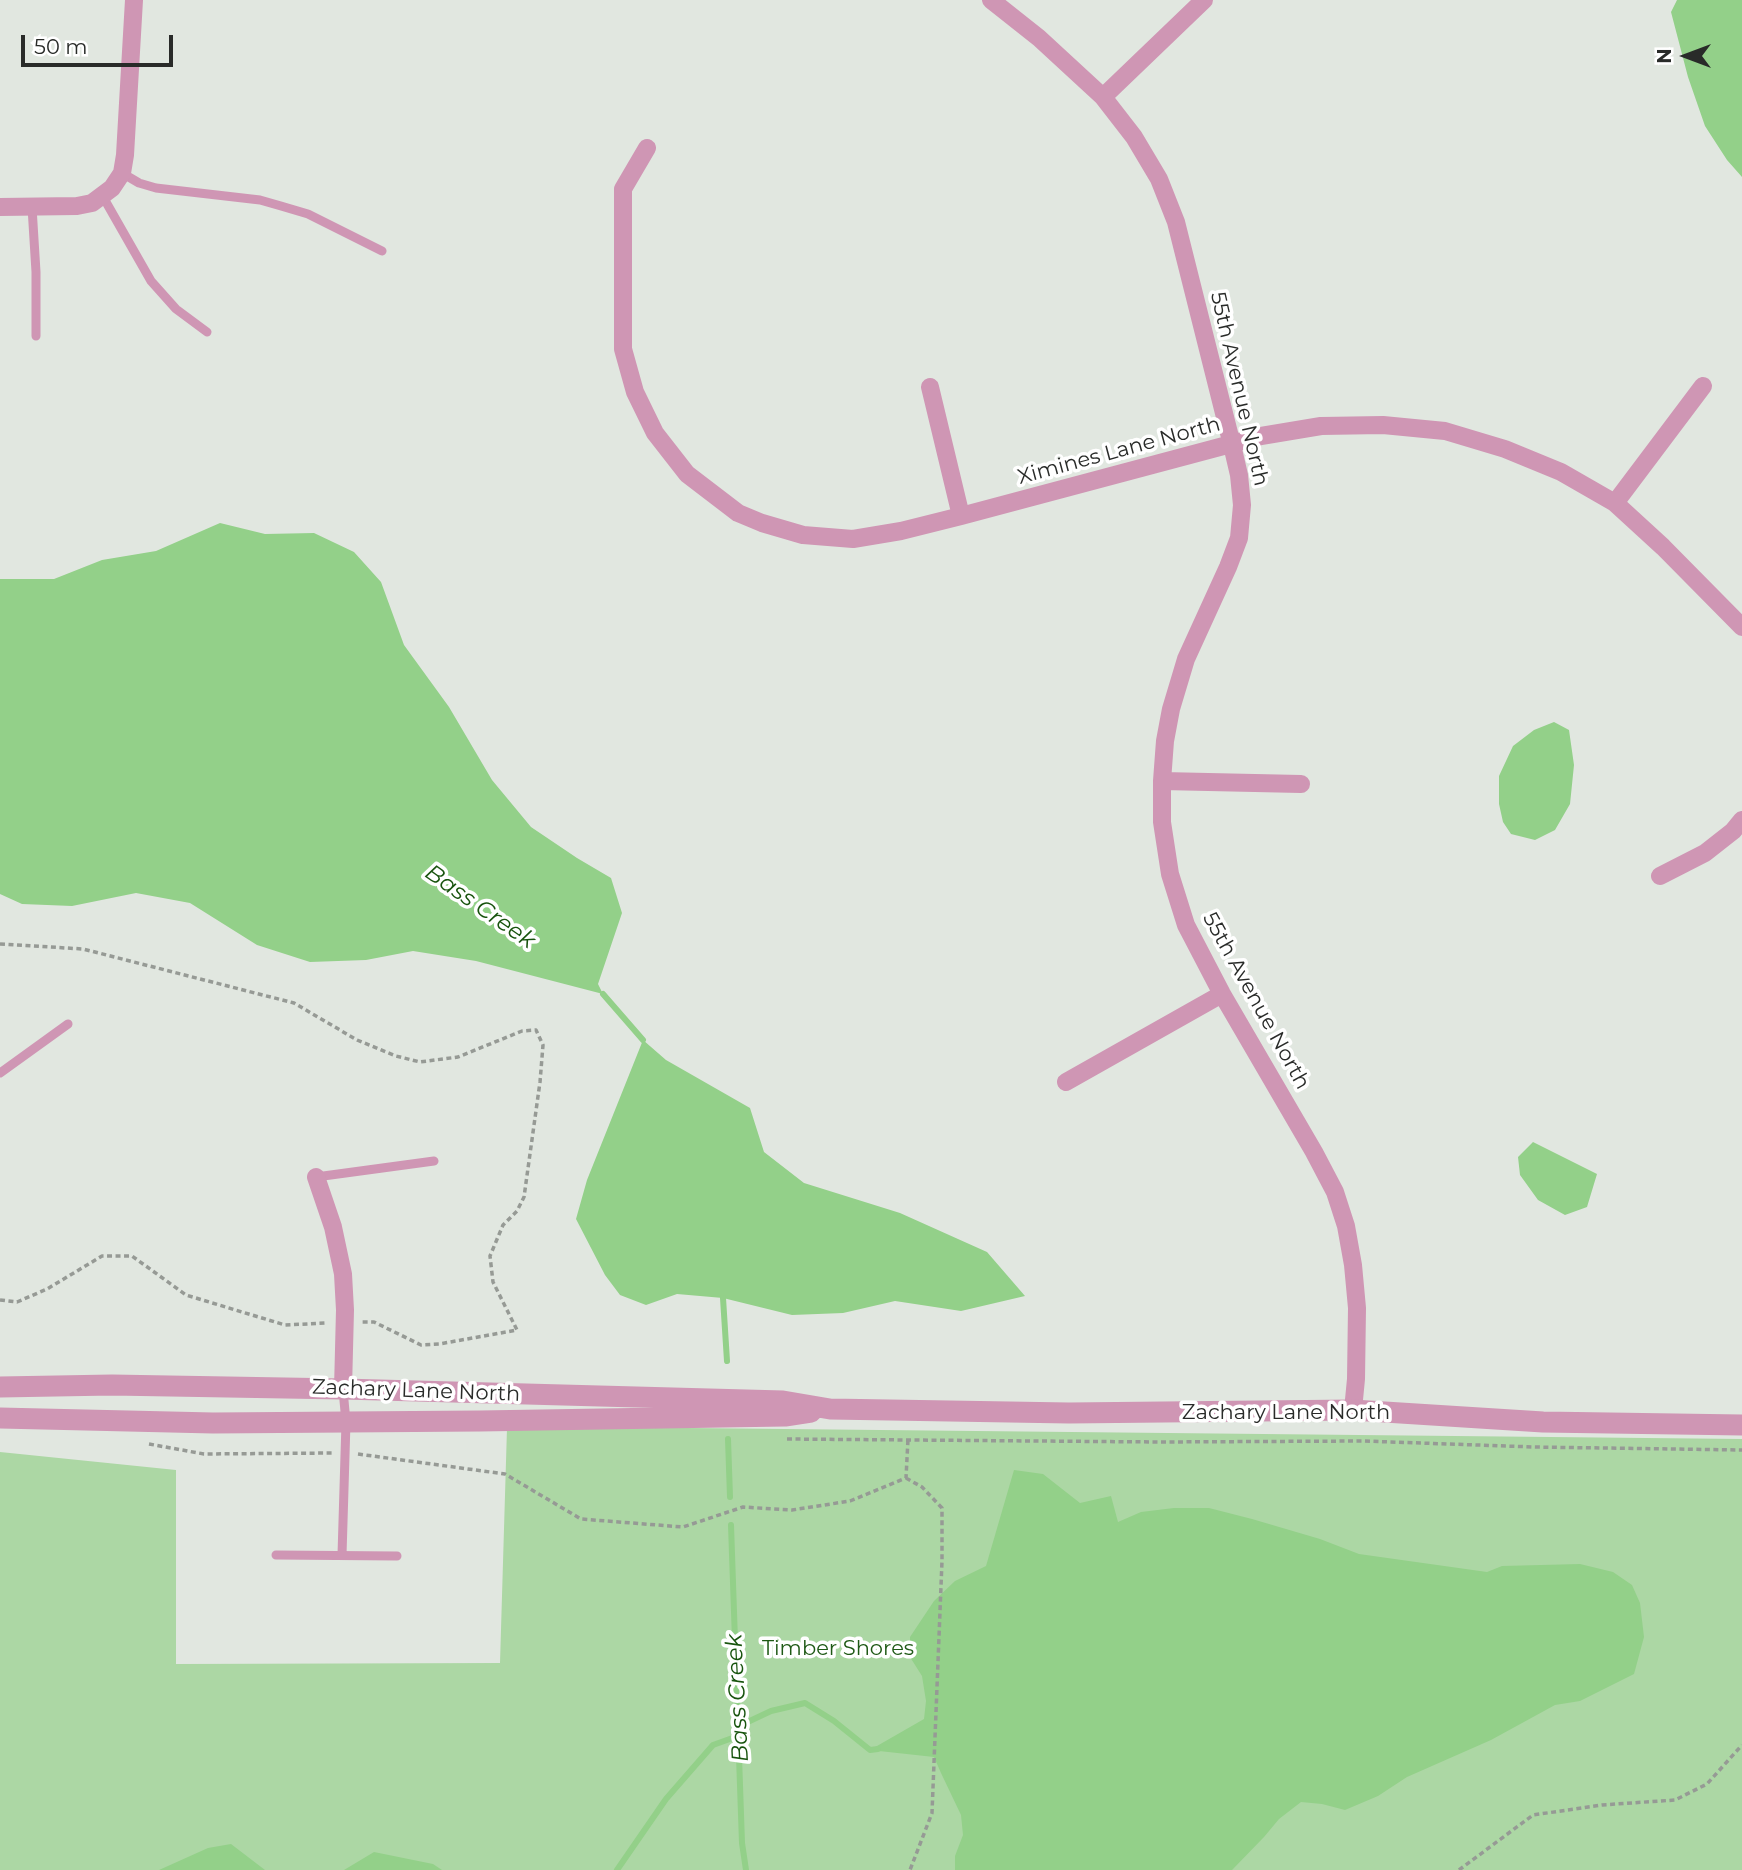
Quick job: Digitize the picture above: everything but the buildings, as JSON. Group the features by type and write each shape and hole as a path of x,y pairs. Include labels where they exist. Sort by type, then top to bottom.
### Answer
{"street":[{"path":"16,207 77,206 92,203 112,188 122,173 134,0"},
{"name":"55th Avenue North","path":"991,0 1039,38 1103,97 1134,137 1159,180 1176,222 1233,445 1242,505 1239,538 1186,659 1169,719 1162,781 1162,822 1170,874 1186,925 1222,994 1335,1192 1346,1226 1357,1308 1353,1410"},
{"path":"1103,97 1204,0"},
{"name":"Ximines Lane North","path":"647,148 624,189 623,349 635,392 655,433 687,474 738,513 803,536 853,539 901,531 961,516 1261,436 1321,426 1383,425 1446,432 1505,449 1561,472 1615,503 1742,627"},
{"path":"1615,503 1703,386"},
{"path":"930,387 961,516"},
{"path":"1162,781 1301,784"},
{"path":"1660,876 1705,853 1742,821"},
{"path":"1066,1082 1222,994"},
{"path":"316,1177 333,1227 343,1274 343,1389"},
{"name":"Zachary Lane North","path":"0,1387 113,1385 343,1389 783,1401 830,1409 1069,1413 1353,1410 1543,1422 1742,1426"},
{"name":"Zachary Lane North","path":"0,1418 213,1423 346,1422 785,1416 830,1409"}],"lane":[{"path":"122,173 139,183 156,188 260,200 281,205 308,214 382,251"},
{"path":"102,195 151,281 176,309 207,332"},
{"path":"16,207 36,336"},
{"path":"0,1073 68,1024"},
{"path":"316,1177 434,1161"},
{"path":"342,1555 346,1422 343,1389"},
{"path":"276,1555 397,1556"}],"path":[{"path":"787,1439 1363,1441 1742,1450"},
{"path":"906,1478 908,1439"},
{"path":"145,1443 204,1454 345,1452 505,1474 581,1519 683,1527 743,1507 792,1510 850,1501 906,1478"},
{"path":"906,1478 922,1487 942,1508 932,1813 910,1870"},
{"path":"1459,1870 1533,1815 1602,1805 1675,1800 1707,1784 1742,1745"}],"green space":[{"name":"Timber Shores","path":"507,1428 1742,1439 1742,1870 0,1870 0,1452 176,1470 176,1664 500,1663"}],"water":[{"path":"1677,0 1742,0 1742,177 1727,160 1705,126 1688,77 1671,12"},
{"path":"220,523 265,534 314,533 354,552 381,582 404,645 449,707 492,780 531,827 611,878 622,913 598,984 603,994 476,961 413,951 366,960 310,962 257,945 190,903 136,893 72,906 22,904 0,894 0,579 54,579 102,560 156,551"},
{"path":"1554,722 1569,730 1574,765 1570,804 1555,830 1535,840 1511,834 1503,822 1499,804 1499,776 1513,746 1534,730"},
{"path":"643,1040 666,1060 750,1108 764,1152 804,1183 900,1213 987,1252 1025,1296 961,1311 895,1301 843,1313 792,1315 723,1298 677,1294 646,1305 620,1295 605,1275 576,1219 587,1180"},
{"path":"1533,1142 1597,1174 1587,1207 1565,1215 1538,1200 1520,1175 1518,1157"},
{"path":"1014,1470 1043,1474 1080,1503 1111,1496 1118,1522 1141,1512 1209,1508 1320,1539 1359,1554 1487,1572 1502,1566 1580,1564 1613,1572 1632,1585 1640,1603 1644,1637 1634,1674 1580,1701 1555,1705 1491,1740 1407,1777 1378,1796 1345,1810 1301,1802 1279,1819 1232,1870 955,1870 955,1856 963,1835 961,1815 934,1757 870,1750 924,1719 926,1701 922,1676 910,1657 910,1637 934,1601 955,1581 986,1566"},
{"path":"231,1844 265,1870 159,1870 208,1848"},
{"path":"374,1852 433,1864 442,1870 344,1870"}],"waterway":[{"name":"Bass Creek","path":"603,994 643,1040"},
{"name":"Bass Creek","path":"723,1298 727,1361"},
{"name":"Bass Creek","path":"728,1439 730,1497"},
{"name":"Bass Creek","path":"731,1525 742,1843 746,1870"},
{"path":"737,1727 771,1711 805,1703 834,1721 870,1750 878,1749"},
{"path":"617,1870 666,1799 713,1745 738,1736"}]}
